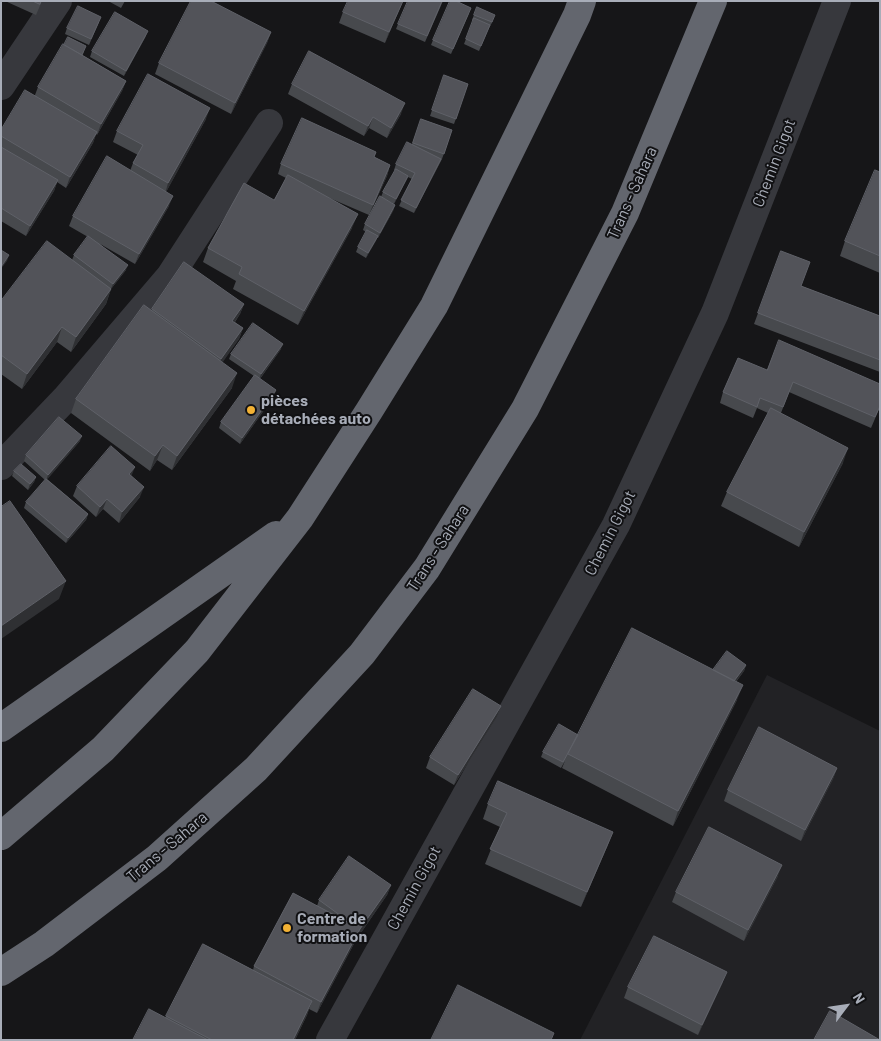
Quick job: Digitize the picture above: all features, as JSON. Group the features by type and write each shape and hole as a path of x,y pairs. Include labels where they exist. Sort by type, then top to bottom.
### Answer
{"highway":[{"path":"1,836 103,750 197,651 300,518 369,412 434,306 582,1"},
{"name":"Trans - Sahara","path":"1,972 44,944 157,858 256,769 362,654 427,568 525,409 625,213 713,1"},
{"path":"1,728 11,723 300,518"}],"street":[{"path":"1,86 58,1"},
{"name":"Chemin Gigot","path":"330,1040 616,525 715,313 837,1"},
{"path":"1,466 65,399 170,276 269,124"}],"shaded area":[{"path":"767,675 880,731 880,1040 580,1040"}],"building":[{"path":"191,1 211,1 271,32 235,103 159,63"},
{"path":"348,1 403,1 389,32 343,12"},
{"path":"408,1 442,1 427,36 398,24"},
{"path":"450,1 456,1 471,8 453,49 433,40"},
{"path":"78,6 101,17 91,39 67,28"},
{"path":"477,7 495,15 492,22 474,15"},
{"path":"115,12 148,31 126,71 92,51"},
{"path":"474,18 490,25 481,46 466,39"},
{"path":"68,37 86,46 82,55 64,45"},
{"path":"63,44 126,81 101,124 38,87"},
{"path":"309,51 405,103 391,128 373,117 368,126 292,84"},
{"path":"148,74 210,108 168,183 133,163 143,145 117,131"},
{"path":"444,75 468,84 456,119 432,110"},
{"path":"25,90 97,132 70,177 1,136 1,130"},
{"path":"302,118 376,152 374,157 390,165 373,205 281,164"},
{"path":"421,119 452,130 444,154 413,143"},
{"path":"407,142 441,159 416,208 401,200 415,173 396,164"},
{"path":"1,147 58,180 30,226 1,208"},
{"path":"107,156 173,196 139,254 73,216"},
{"path":"396,169 408,176 396,199 383,192"},
{"path":"875,170 880,172 880,256 845,241"},
{"path":"288,175 358,214 304,311 239,274 242,267 208,248 244,183 274,200"},
{"path":"380,196 395,205 380,233 365,224"},
{"path":"367,230 378,236 368,253 358,247"},
{"path":"88,236 128,265 113,284 74,255"},
{"path":"47,241 111,289 76,337 62,327 27,374 1,355 1,301"},
{"path":"1,250 9,255 1,267"},
{"path":"781,251 810,262 801,286 880,316 880,360 758,313"},
{"path":"184,262 244,304 232,321 243,328 221,359 152,309"},
{"path":"144,305 237,373 177,456 163,445 155,456 76,399"},
{"path":"253,323 283,344 261,374 231,354"},
{"path":"779,340 880,384 880,406 875,417 793,382 783,407 760,398 757,407 723,392 738,358 767,370"},
{"path":"255,375 276,390 242,438 221,422"},
{"path":"771,408 848,448 804,532 727,492"},
{"path":"59,417 82,436 48,475 26,455"},
{"path":"111,446 135,467 129,474 144,487 122,512 107,499 100,507 77,486"},
{"path":"21,464 36,477 30,484 14,471"},
{"path":"46,479 88,514 68,538 26,502"},
{"path":"10,501 66,581 1,626 1,507"},
{"path":"632,628 743,685 678,811 568,754"},
{"path":"727,651 746,665 734,681 713,670"},
{"path":"473,689 501,706 458,775 430,757"},
{"path":"559,724 578,735 563,762 543,752"},
{"path":"759,727 837,768 805,830 728,790"},
{"path":"498,781 613,832 587,892 490,849 507,813 488,804"},
{"path":"709,827 782,865 748,930 676,892"},
{"path":"349,856 391,885 360,929 321,1002 254,966 293,893 355,926 319,900"},
{"path":"654,936 727,972 702,1025 628,987"},
{"path":"203,944 312,1001 293,1040 212,1040 166,1016"},
{"path":"458,985 554,1033 551,1040 431,1040"},
{"path":"149,1009 208,1040 133,1040"},
{"path":"830,1011 880,1040 814,1040"}],"place":[{"name":"pièces détachées auto","path":"251,410"},
{"name":"Centre de formation","path":"287,928"}]}
